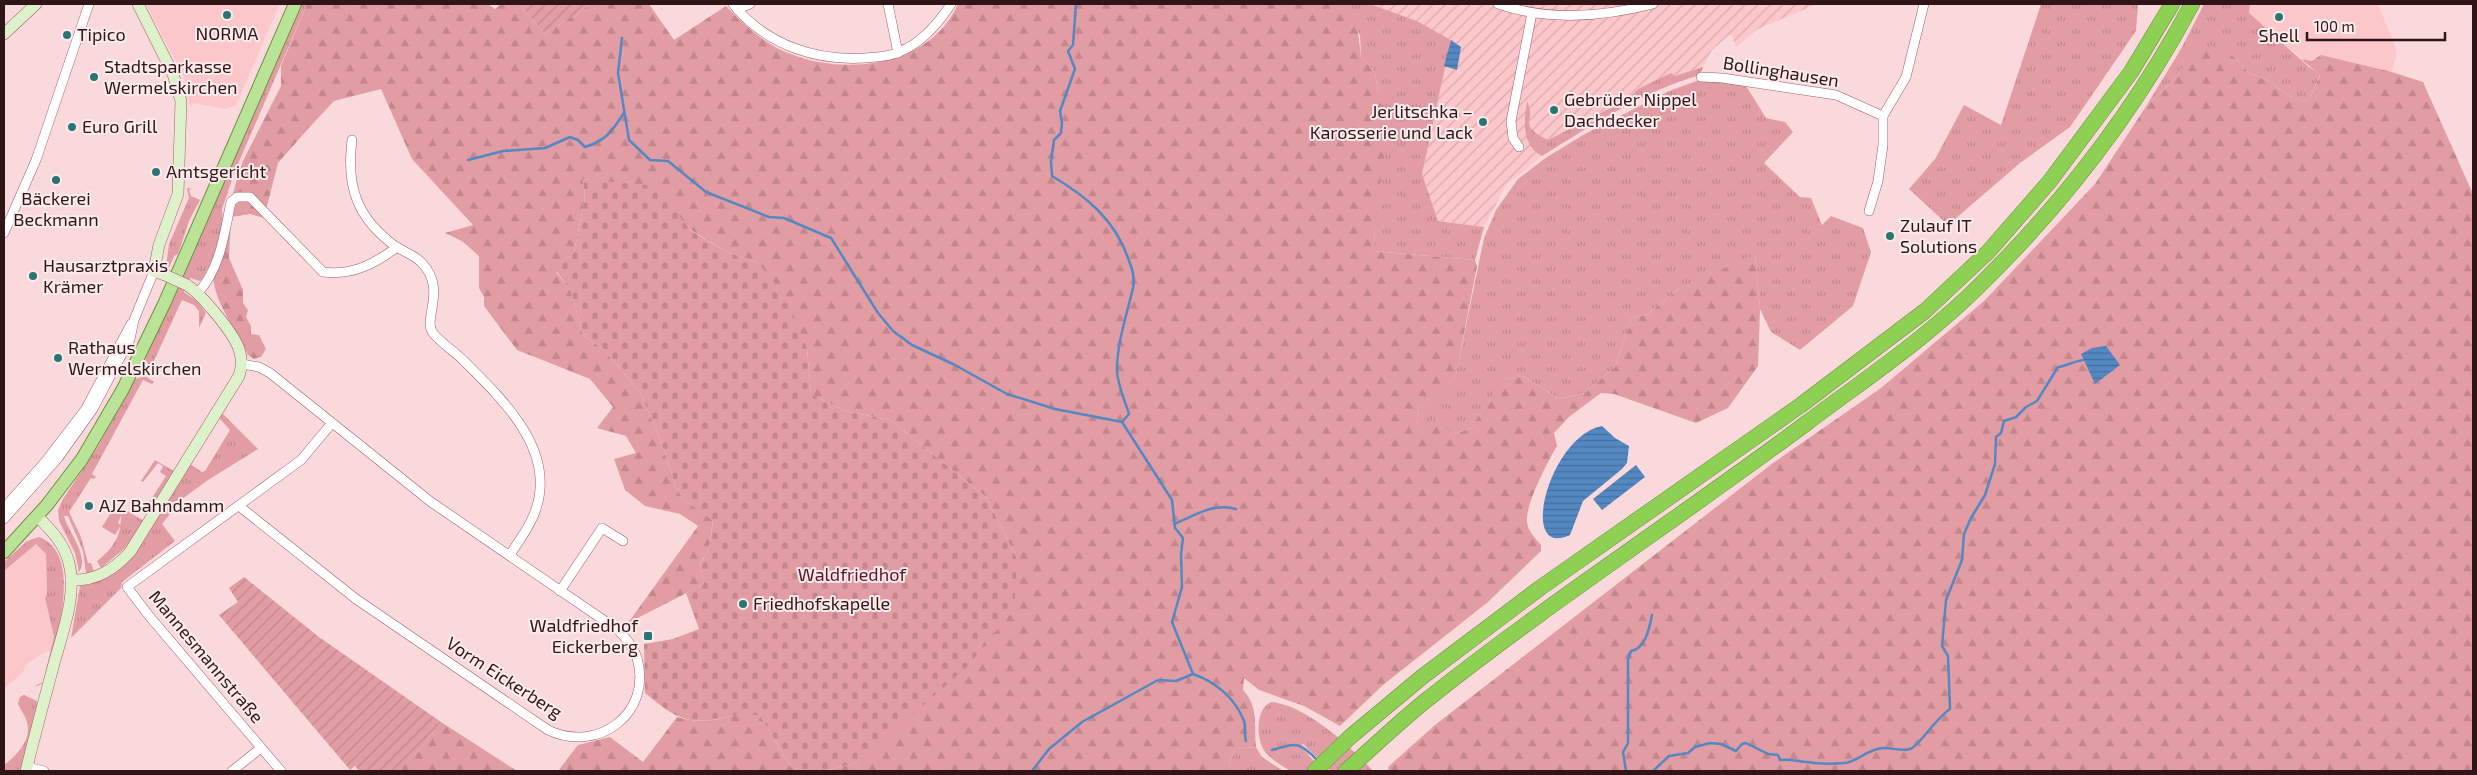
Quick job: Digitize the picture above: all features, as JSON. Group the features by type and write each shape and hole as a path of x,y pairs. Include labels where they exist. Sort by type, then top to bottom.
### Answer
{"highway":[{"path":"1315,771 1350,737 1422,677 1548,583 1801,405 1918,316 1959,281 1988,252 2050,182 2131,72 2172,4"},
{"path":"1346,771 1423,703 1553,605 1752,465 1870,378 1947,316 2018,247 2080,177 2139,94 2171,43 2192,4"}],"main road":[{"path":"4,552 37,516 82,459 106,421 136,365 295,4"}],"street":[{"path":"4,34 36,4"},
{"path":"4,233 36,160 89,4"},
{"path":"4,508 50,457 85,410 160,273 159,245 178,194 181,101 173,74 138,4"},
{"path":"735,6 750,4"},
{"path":"888,4 898,53"},
{"path":"735,6 748,21 769,36 795,50 851,59 898,53 922,38 933,28 952,4"},
{"path":"1498,4 1532,13 1598,14 1653,4"},
{"path":"1869,211 1878,180 1883,145 1882,116 1906,77 1924,4"},
{"path":"1519,147 1513,138 1512,121 1532,13"},
{"name":"Bollinghausen","path":"1701,77 1722,78 1836,95 1882,116"},
{"path":"352,140 350,176 363,214 377,231 397,247 410,253 422,262 431,277 435,290 430,328 433,333 466,362 509,410 525,430 536,456 540,478 536,509 532,521 510,555"},
{"path":"198,292 214,268 222,247 230,202 237,197 250,197 324,272 339,274 356,270 384,257 397,247"},
{"path":"71,580 88,580 106,573 120,562 135,545 237,382 242,364 236,343 198,292 160,273"},
{"path":"4,518 54,462 90,414 130,339 134,320"},
{"name":"Vorm Eickerberg","path":"239,506 356,599 548,730 568,737 588,738 606,732 616,726 632,704 638,685 637,658 627,639 618,630 431,502 270,373 259,367 242,364"},
{"path":"239,506 301,460 332,423"},
{"name":"Mannesmannstraße","path":"239,506 127,587 281,771"},
{"path":"37,516 52,531 63,547 69,562 71,580 67,614 27,769 44,771"},
{"path":"560,591 602,528 623,541"},
{"name":"Mannesmannstraße","path":"232,771 261,748"}],"shaded area":[{"path":"146,4 280,4 236,105 226,109 194,103 190,107 184,78"},
{"path":"1370,4 1817,4 1758,29 1736,47 1732,36 1729,35 1712,50 1703,67 1638,89 1628,99 1548,140 1542,156 1506,185 1484,227 1438,221 1422,174 1451,40 1417,21"},
{"path":"2236,4 2378,4 2397,51 2392,72 2321,55 2314,61 2304,60"},
{"path":"36,544 46,554 47,594 45,598 54,637 51,651 45,652 27,664 22,673 4,689 4,571"}],"green space":[{"path":"300,4 307,4 235,171 222,209 223,225 216,253 203,278 200,281 190,278 184,292 198,302 206,313 199,328 199,311 194,305 182,300 153,363 165,369 164,372 148,364 145,358"},
{"path":"307,4 488,4 495,9 501,4 519,4 545,34 591,4 649,4 674,40 726,6 757,35 783,51 815,61 863,64 887,60 909,52 929,41 945,25 958,4 1342,4 1356,15 1361,57 1375,72 1378,92 1388,129 1375,222 1374,251 1475,260 1477,266 1455,380 1419,408 1417,427 1439,427 1455,434 1471,428 1503,379 1523,376 1559,399 1585,393 1615,367 1632,318 1648,314 1677,290 1755,254 1760,309 1758,366 1728,408 1696,423 1614,394 1601,393 1569,417 1554,433 1557,446 1538,483 1527,514 1529,528 1541,545 1541,551 1488,602 1383,685 1340,726 1304,706 1259,690 1244,678 1243,690 1252,703 1254,710 1256,747 1235,749 1227,771 825,771 858,762 1017,559 986,497 890,420 845,411 811,394 807,348 758,263 725,251 615,183 583,179 585,198 574,252 556,272 571,291 583,335 603,349 640,392 659,436 676,487 683,499 713,520 709,549 700,564 704,584 628,623 698,526 680,514 645,506 625,490 614,459 636,453 626,436 597,428 613,407 590,379 517,350 484,306 484,297 479,288 479,256 462,241 445,233 473,225 412,159 381,89 334,101 307,130 278,163 264,218 250,214 231,217 229,258 243,290 243,303 248,310 246,317 251,326 251,334 259,335 266,349 261,357 254,359 248,355 222,308 213,277 243,161 281,86 281,66"},
{"path":"519,4 591,4 545,34"},
{"path":"1342,4 1370,4 1417,21 1451,40 1422,174 1438,221 1484,227 1475,260 1374,251 1378,92 1375,72 1361,57 1360,35"},
{"path":"2041,4 2136,4 2138,5 2136,31 2070,127 2020,163 1948,225 1909,189 1935,159 1964,105 2001,125"},
{"path":"2204,4 2250,4 2249,13 2309,67 2320,74 2309,101 2299,100 2286,94 2269,81 2249,73 2234,57 2179,74 2145,108 2181,49"},
{"path":"2191,46 2213,49 2234,57 2249,73 2269,81 2286,94 2299,100 2309,101 2320,75 2301,59 2312,61 2321,55 2392,72 2423,82 2473,194 2473,771 1389,771 1388,767 1435,725 1773,463 1881,388 1984,301 2095,184 2145,108 2179,74"},
{"path":"1703,67 1700,75 1639,99 1542,156 1530,146 1525,124 1527,101 1530,126 1538,135 1548,140 1628,99 1638,89 1671,73 1675,76"},
{"path":"1702,79 1745,84 1766,118 1785,122 1793,132 1764,163 1800,197 1811,198 1822,225 1831,216 1863,228 1871,252 1853,306 1800,350 1771,332 1760,309 1755,255 1677,290 1648,314 1632,318 1615,367 1585,393 1559,399 1523,376 1504,379 1471,428 1454,434 1439,427 1417,427 1419,408 1455,379 1484,238 1496,210 1518,179 1544,159 1583,135 1669,91"},
{"name":"Waldfriedhof","path":"583,179 656,186 690,230 725,251 758,263 786,297 807,348 811,394 845,411 890,420 986,497 1017,559 1014,609 967,667 858,762 825,771 801,771 791,767 761,717 738,714 710,720 689,720 672,713 645,693 644,644 673,639 699,629 686,593 704,584 700,564 709,549 713,521 683,499 676,487 659,436 640,392 603,349 583,335 571,291 556,271 574,252 585,198"},
{"path":"187,188 192,189 189,190 191,196 200,200 189,221 178,254 174,256 169,268 166,267 169,244 189,198"},
{"path":"145,376 154,382 152,384 143,380 92,474 96,477 94,479 91,478 69,512 81,537 88,563 91,563 94,572 86,573 83,551 68,516 64,516 80,551 82,566 79,572 75,553 59,521 58,510 63,499 97,448 135,379"},
{"path":"222,413 258,449 208,480 182,499 162,524 175,541 122,582 121,588 71,638 80,586 108,576 190,464 202,472 205,471 230,430 220,419"},
{"path":"155,460 174,471 150,510 146,507 166,476 160,472 163,466 158,463 143,482 141,481"},
{"path":"115,506 123,511 118,523 121,525 115,535 102,527"},
{"path":"124,509 144,521 125,548 101,568 97,561 116,541"},
{"path":"39,537 53,547 61,562 64,580 60,623 46,678 42,684 35,686 43,682 54,637 45,598 47,594 46,554 36,544 4,571 4,562 27,541"},
{"path":"244,577 319,637 441,722 420,749 399,770 359,771 355,766 350,770 219,615 238,602 229,588"},
{"path":"24,695 37,701 36,713 20,771 4,771 4,765 15,756 24,744 28,731 28,724 18,703 20,697"},
{"path":"1271,702 1284,705 1313,719 1340,739 1373,771 1331,771 1303,744 1301,746 1322,771 1294,772 1281,765 1265,752 1260,740 1259,725 1262,711"},
{"path":"743,712 761,717 791,767 801,771 558,771 578,745 610,737 643,762 677,717 710,721"},
{"path":"441,722 517,771 397,771 420,749"},
{"path":"1256,747 1262,757 1283,771 1227,771 1235,749"}],"water":[{"path":"1451,40 1461,47 1457,70 1444,66"},
{"path":"2106,346 2120,365 2095,384 2081,354 2092,348"},
{"path":"1602,426 1615,438 1629,446 1627,463 1583,501 1570,535 1554,538 1545,530 1543,514 1546,494 1555,471 1567,451 1583,435"},
{"path":"1636,465 1645,477 1602,510 1593,499"}],"waterway":[{"path":"1076,4 1073,45 1068,51 1075,69 1060,111 1061,133 1054,140 1051,162 1052,176 1098,210 1122,244 1132,269 1133,288 1120,339 1117,360 1118,381 1129,414 1122,422"},
{"path":"622,38 618,73 629,140 650,160 668,161 706,192 769,217 784,218 831,238 878,313 893,331 912,345 955,365 1007,394 1055,409 1122,422"},
{"path":"468,160 503,151 545,148 570,137 578,140 585,147 604,138 624,113"},
{"path":"1653,771 1669,756 1688,753 1695,747 1710,743 1721,744 1736,751 1742,744 1746,743 1768,754 1778,755 1780,760 1830,764 1853,761 1877,749 1903,750 1914,747 1950,709 1948,656 1942,646 1946,600 1962,560 1964,534 1985,495 1995,464 1996,437 2001,433 2004,421 2016,417 2026,407 2037,401 2058,367 2083,360"},
{"path":"1122,422 1172,500 1175,528 1183,538 1181,554 1182,587 1172,622 1193,674 1217,686 1230,698 1240,713 1244,721 1246,741"},
{"path":"1174,524 1220,507 1236,509"},
{"path":"1626,771 1623,752 1628,743 1628,659 1631,651 1643,642 1648,632 1652,615"},
{"path":"1032,771 1049,749 1082,722 1158,680 1176,681 1193,674"},
{"path":"1272,750 1297,745 1318,761"}],"place":[{"name":"NORMA","path":"227,15"},
{"name":"Shell","path":"2279,17"},
{"name":"Tipico","path":"67,35"},
{"name":"Stadtsparkasse Wermelskirchen","path":"94,77"},
{"name":"Gebrüder Nippel Dachdecker","path":"1554,110"},
{"name":"Jerlitschka – Karosserie und Lack","path":"1483,122"},
{"name":"Euro Grill","path":"72,127"},
{"name":"Amtsgericht","path":"156,172"},
{"name":"Bäckerei Beckmann","path":"56,180"},
{"name":"Zulauf IT Solutions","path":"1890,236"},
{"name":"Hausarztpraxis Krämer","path":"33,276"},
{"name":"Rathaus Wermelskirchen","path":"58,358"},
{"name":"AJZ Bahndamm","path":"89,506"},
{"name":"Friedhofskapelle","path":"743,604"},
{"name":"Waldfriedhof Eickerberg","path":"648,636"}]}
